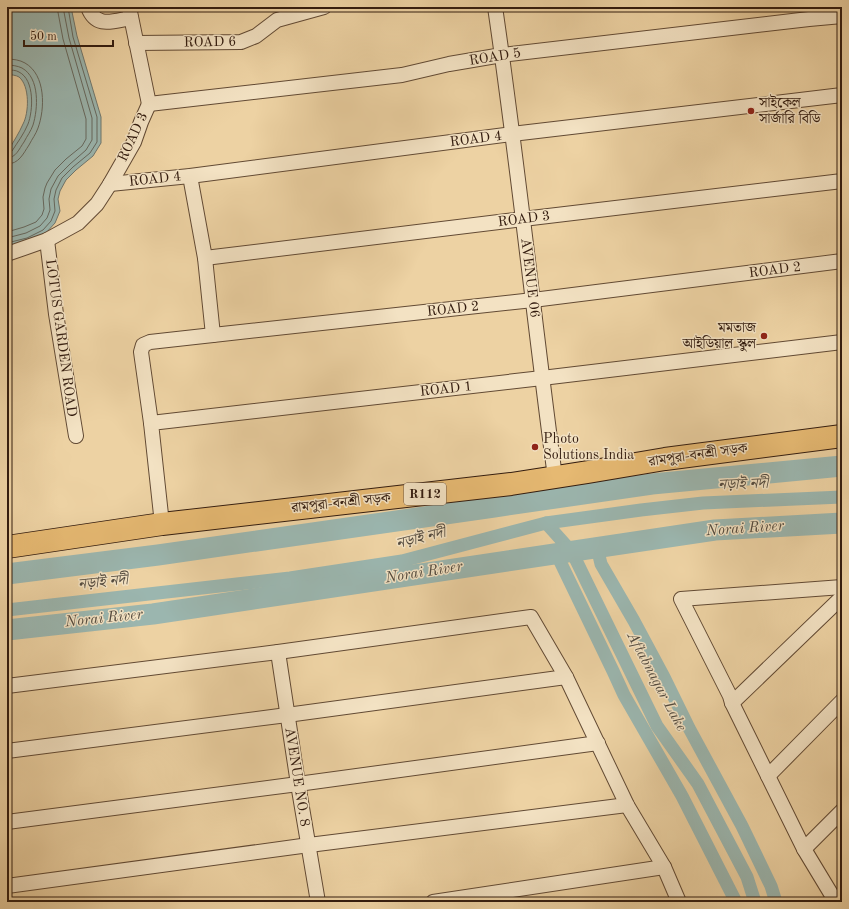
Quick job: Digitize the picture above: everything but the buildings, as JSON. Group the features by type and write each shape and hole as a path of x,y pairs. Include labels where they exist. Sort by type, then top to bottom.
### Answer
{"main road":[{"name":"রামপুরা-বনশ্রী সড়ক","path":"7,546 162,524 512,484 665,459 842,436"}],"street":[{"path":"88,7 90,13 99,21 108,22 130,13 149,104"},
{"name":"ROAD 6","path":"136,43 241,42 256,36 278,20 324,7"},
{"name":"AVENUE 06","path":"495,7 555,477"},
{"name":"ROAD 5","path":"149,104 402,75 449,64 502,55 786,21 842,16"},
{"name":"ROAD 4","path":"110,184 190,176 512,134 842,95"},
{"name":"ROAD 3","path":"7,254 47,240 78,223 97,204 134,142 149,104"},
{"path":"190,176 205,258 213,335"},
{"name":"ROAD 3","path":"205,258 842,181"},
{"name":"LOTUS GARDEN ROAD","path":"47,240 56,314 76,436"},
{"name":"ROAD 2","path":"151,423 141,352 143,345 150,342 533,300 842,261"},
{"name":"ROAD 1","path":"151,423 842,342"},
{"path":"151,423 162,524"},
{"path":"836,902 804,849 681,599 842,587"},
{"path":"732,703 842,597"},
{"path":"7,686 278,652 531,617 566,677 627,805 664,867 679,902"},
{"name":"AVENUE NO. 8","path":"278,652 318,902"},
{"path":"7,751 566,677"},
{"path":"768,776 842,701"},
{"path":"7,822 598,743"},
{"path":"7,886 309,845 627,805"},
{"path":"804,849 842,811"},
{"path":"433,902 664,867"}],"water":[{"path":"7,7 71,7 77,36 101,117 101,143 93,156 66,180 60,191 58,199 60,211 55,223 45,234 7,247 7,153 25,119 27,93 23,81 18,76 7,74"}],"waterway":[{"name":"Norai River","path":"7,574 158,555 652,484 842,466"},
{"name":"নড়াই নদী","path":"7,610 290,578 402,561 546,523 641,510 703,503 842,497"},
{"name":"Aftabnagar Lake","path":"546,523 572,552 657,726 698,784 747,877 755,902"},
{"name":"Norai River","path":"7,630 153,614 715,530 842,523"},
{"name":"Norai River","path":"736,902 682,796 624,695 556,553 597,547 601,564 634,621 689,728 742,826 771,886 776,902"}],"place":[{"name":"সাইকেল সার্জারি বিডি","path":"751,111"},
{"name":"মমতাজ আইডিয়াল স্কুল","path":"764,336"},
{"name":"Photo Solutions India","path":"535,447"}]}
